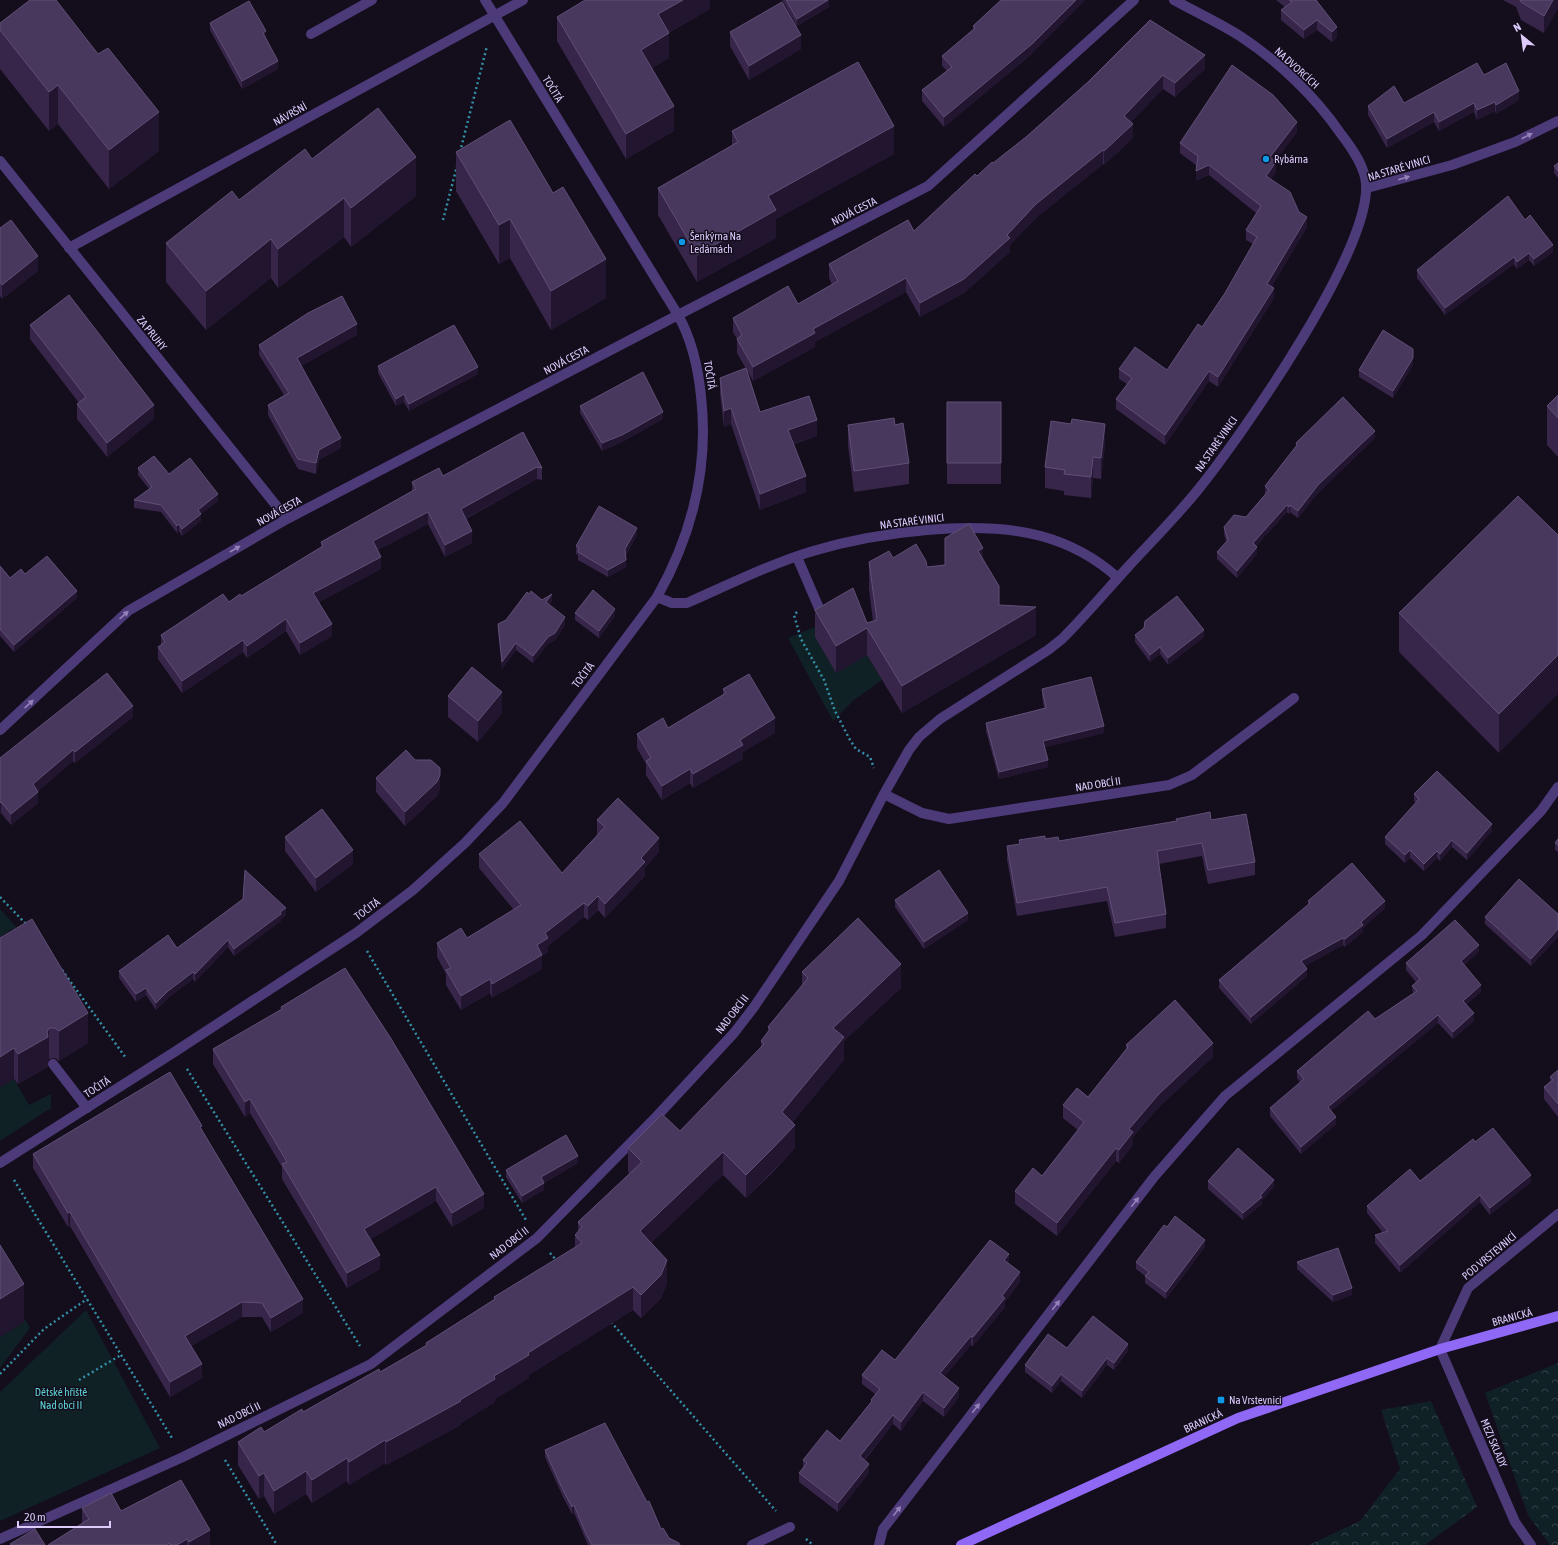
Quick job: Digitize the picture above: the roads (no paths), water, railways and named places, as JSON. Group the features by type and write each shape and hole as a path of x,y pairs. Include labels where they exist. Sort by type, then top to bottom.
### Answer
{"street":[{"path":"311,34 372,0"},
{"name":"TOČITÁ","path":"1,1162 176,1052 378,917 413,890 465,843 502,803 657,597 673,570 694,508 703,455 703,412 698,372 691,341 678,315 485,0"},
{"name":"NÁVRŠNÍ","path":"69,248 523,0"},
{"name":"NOVÁ CESTA","path":"0,730 128,611 287,519 928,186 1134,0"},
{"name":"NA DVORCÍCH","path":"1174,0 1239,36 1276,65 1307,93 1336,127 1351,148 1360,163 1367,188"},
{"name":"NA STARÉ VINICI","path":"657,597 672,603 686,603 797,557 835,545 902,533 953,528 1019,532 1041,536 1061,543 1102,564 1118,578 1201,486 1296,348 1345,260 1358,227 1367,188 1452,165 1516,142 1558,121"},
{"name":"ZA PRUHY","path":"0,160 287,519"},
{"path":"797,557 822,615"},
{"name":"NAD OBCÍ II","path":"0,1539 183,1457 371,1364 537,1238 657,1116 716,1053 754,1007 838,881 909,750 929,727 1048,650 1075,626 1118,578"},
{"name":"NAD OBCÍ II","path":"884,794 922,813 949,818 1169,786 1192,775 1294,698"},
{"path":"879,1545 883,1529 1154,1177 1225,1096 1422,935 1541,811 1558,787"},
{"path":"53,1064 87,1108"},
{"name":"POD VRSTEVNICÍ","path":"1440,1349 1468,1288 1558,1214"},
{"name":"BRANICKÁ","path":"961,1545 1238,1418 1440,1349 1558,1316"},
{"name":"MEZI SKLADY","path":"1440,1349 1515,1522 1531,1545"},
{"path":"752,1545 790,1527"}],"place":[{"name":"Rybárna","path":"1266,159"},
{"name":"Šenkýrna Na Ledárnách","path":"682,242"},
{"name":"Na Vrstevnici","path":"1221,1400"}],"park label":[{"name":"Dětské hřiště Nad obcí II","path":"61,1398"}]}
